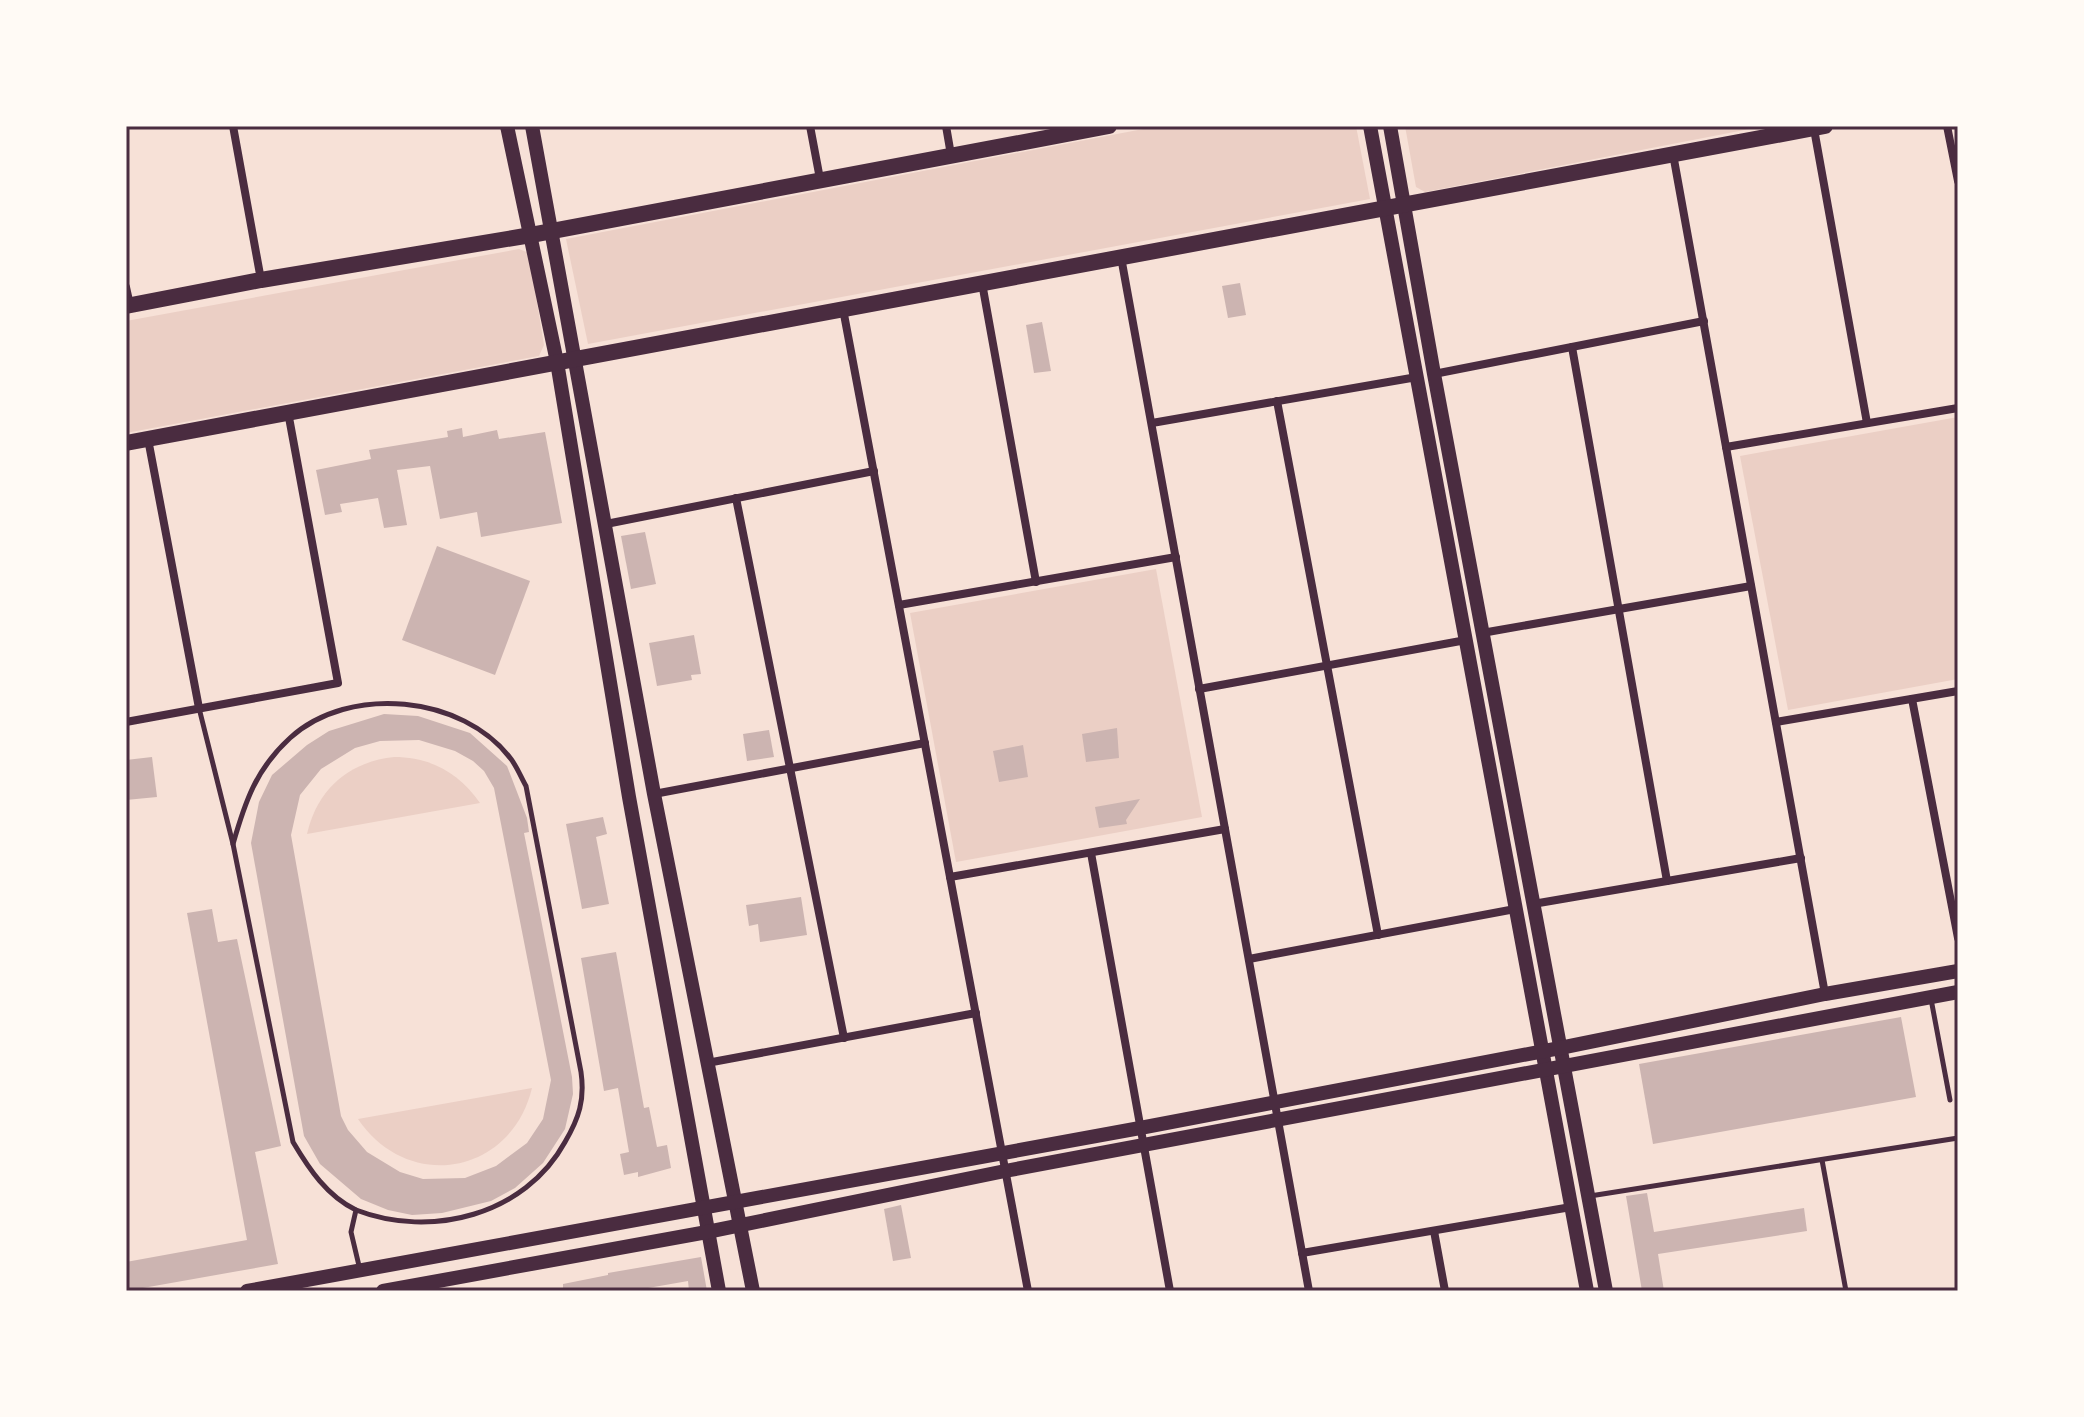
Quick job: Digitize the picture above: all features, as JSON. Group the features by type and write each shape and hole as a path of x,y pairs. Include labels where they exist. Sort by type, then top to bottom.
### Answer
{"main road":[{"path":"128,306 261,280 531,235 1098,127"},
{"path":"126,443 1820,127"}],"street":[{"path":"233,126 261,280"},
{"path":"507,126 531,235 606,524 654,794 753,1291"},
{"path":"532,126 553,230 588,549 629,797 719,1291"},
{"path":"810,126 820,179"},
{"path":"946,126 951,155"},
{"path":"1370,126 1587,1291"},
{"path":"1390,126 1606,1291"},
{"path":"1947,126 1958,181"},
{"path":"1820,127 1867,423"},
{"path":"1673,154 1825,994"},
{"path":"1121,257 1309,1291"},
{"path":"982,283 1036,582"},
{"path":"126,287 128,306"},
{"path":"843,309 1028,1291"},
{"path":"1434,374 1704,321"},
{"path":"1572,347 1667,881"},
{"path":"1152,423 1417,377"},
{"path":"1277,401 1378,935"},
{"path":"1726,447 1958,408"},
{"path":"126,722 338,683 288,412"},
{"path":"148,439 199,708"},
{"path":"606,524 874,471"},
{"path":"736,498 844,1038"},
{"path":"588,549 609,546"},
{"path":"899,605 1176,557"},
{"path":"1482,633 1751,586"},
{"path":"1199,689 1466,640"},
{"path":"1776,722 1958,691"},
{"path":"1912,699 1958,938"},
{"path":"654,794 925,743"},
{"path":"950,877 1225,829"},
{"path":"1091,853 1170,1291"},
{"path":"1533,904 1801,858"},
{"path":"1249,959 1515,909"},
{"path":"247,1291 314,1285 360,1270 1002,1154 1560,1048 1825,994 1958,971"},
{"path":"383,1291 707,1232 1005,1171 1958,992"},
{"path":"707,1063 976,1013"},
{"path":"1302,1253 1571,1207"},
{"path":"1434,1231 1445,1291"}],"lane":[{"path":"199,708 233,844 293,1142 309,1170 345,1205 379,1219 414,1223 454,1219 490,1209 515,1198 535,1183 555,1161 583,1103 581,1072 526,786 512,760 497,744 454,716 422,706 388,704 332,712 313,720 282,745 259,774 246,798 233,844"},
{"path":"1931,997 1950,1100"},
{"path":"1589,1196 1958,1138"},
{"path":"1822,1160 1846,1291"},
{"path":"356,1210 351,1232 360,1270"}],"shaded area":[{"path":"1159,126 1356,126 1370,199 588,344 566,239"},
{"path":"1405,126 1765,126 1425,192 1416,187"},
{"path":"519,249 529,253 544,345 539,356 126,433 126,321"},
{"path":"1958,417 1958,679 1788,710 1740,456"},
{"path":"1156,569 1202,817 956,862 910,613"},
{"path":"394,757 420,760 443,769 463,783 480,803 307,834 318,804 337,781 362,765"},
{"path":"532,1088 521,1117 503,1140 481,1156 456,1164 429,1165 403,1158 379,1142 358,1119"}],"building":[{"path":"1240,283 1246,315 1228,318 1222,286"},
{"path":"1042,322 1051,371 1034,373 1026,325"},
{"path":"462,428 463,437 497,430 499,439 545,432 562,523 481,537 477,512 440,519 430,466 397,470 407,525 384,528 378,498 340,504 342,512 325,515 316,470 371,459 369,450 448,437 447,431"},
{"path":"645,532 656,584 631,589 621,536"},
{"path":"437,546 530,581 495,675 402,640"},
{"path":"694,635 701,674 691,675 692,680 657,686 649,643"},
{"path":"384,714 418,716 470,733 507,766 527,818 529,832 524,833 573,1094 565,1129 543,1163 515,1188 491,1201 442,1213 412,1215 388,1210 361,1199 320,1164 304,1136 251,843 259,802 272,775 329,731","holes":["419,740 455,751 484,771 494,788 551,1080 543,1119 527,1143 496,1166 465,1178 423,1179 400,1172 367,1152 348,1130 341,1116 291,835 300,795 321,769 355,748 380,741"]},
{"path":"1117,728 1119,758 1086,762 1082,734"},
{"path":"769,730 774,757 747,761 743,734"},
{"path":"1023,745 1028,777 999,782 993,751"},
{"path":"152,757 157,797 126,800 126,760"},
{"path":"1140,799 1126,820 1127,824 1099,828 1095,807"},
{"path":"603,817 607,834 596,837 609,904 582,909 566,824"},
{"path":"801,897 807,935 760,942 758,924 749,926 746,905"},
{"path":"212,909 218,942 237,939 281,1146 255,1152 278,1264 126,1291 126,1262 247,1240 187,913"},
{"path":"616,952 644,1108 649,1107 657,1147 667,1145 671,1168 638,1177 638,1172 624,1175 620,1154 629,1152 618,1088 604,1091 581,958"},
{"path":"1901,1017 1916,1097 1653,1144 1639,1064"},
{"path":"1647,1193 1654,1232 1804,1208 1807,1231 1658,1254 1664,1291 1642,1291 1626,1196"},
{"path":"901,1205 911,1258 893,1261 884,1209"},
{"path":"701,1257 707,1291 689,1291 688,1281 631,1291 563,1291 563,1284"}]}
